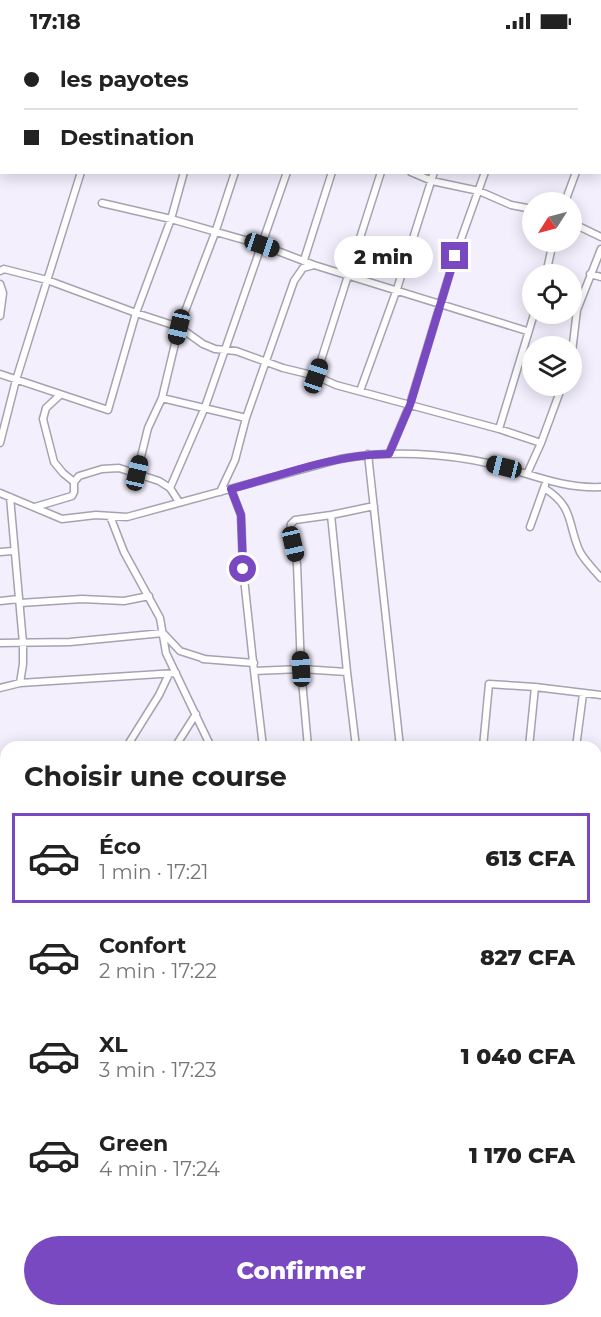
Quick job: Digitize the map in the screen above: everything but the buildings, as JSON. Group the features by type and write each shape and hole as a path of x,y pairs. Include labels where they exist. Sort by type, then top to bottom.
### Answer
{"street":[{"path":"0,443 15,380 80,174"},
{"path":"0,374 108,410 136,313 171,219 183,174"},
{"path":"137,473 148,428 162,398 179,327 215,233 234,174"},
{"path":"170,488 205,406 286,174"},
{"path":"304,260 331,174"},
{"path":"316,376 380,174"},
{"path":"416,174 432,181 480,191 511,205 522,207"},
{"path":"360,391 397,289 434,174"},
{"path":"389,454 410,405 455,256 484,174"},
{"path":"569,192 575,174"},
{"path":"102,203 171,219 262,245 314,265 527,331"},
{"path":"582,228 601,237"},
{"path":"574,336 577,310 601,249"},
{"path":"220,492 235,460 246,417 299,271 314,265"},
{"path":"0,271 4,269 47,280 179,327 203,344 225,351 236,351 283,368 316,376 336,385 541,443"},
{"path":"590,274 601,277"},
{"path":"0,284 3,294 0,316"},
{"path":"498,429 530,324"},
{"path":"60,395 46,408 43,419 54,462 74,482"},
{"path":"527,474 558,396"},
{"path":"162,398 246,417"},
{"path":"368,454 399,741"},
{"path":"0,493 63,519 96,515 127,517 340,459 368,454 466,459 527,474 545,484 562,502 581,553 601,578"},
{"path":"35,507 72,496 74,482 79,476 102,469 119,468 159,481 170,488 179,502"},
{"path":"545,484 601,487"},
{"path":"530,526 545,484"},
{"path":"231,489 241,515 243,569 262,741"},
{"path":"10,497 13,551 20,601 23,664 20,683"},
{"path":"307,741 301,669 297,564 290,530 291,524 296,520 374,506"},
{"path":"332,515 355,741"},
{"path":"111,516 124,552 163,623 166,653 172,673 196,714 208,741"},
{"path":"0,552 13,551"},
{"path":"0,601 82,599 124,601 149,596"},
{"path":"163,633 180,651 205,659"},
{"path":"0,643 70,642 163,633"},
{"path":"166,653 254,663"},
{"path":"255,671 301,669 347,672"},
{"path":"0,688 20,683 172,673"},
{"path":"130,741 172,673"},
{"path":"484,741 489,684 601,695"},
{"path":"530,741 535,687"},
{"path":"577,741 583,694"},
{"path":"178,741 196,714"}],"route":[{"path":"243,569 241,515 231,489 340,459 368,454 389,454 410,405 455,256"}]}
